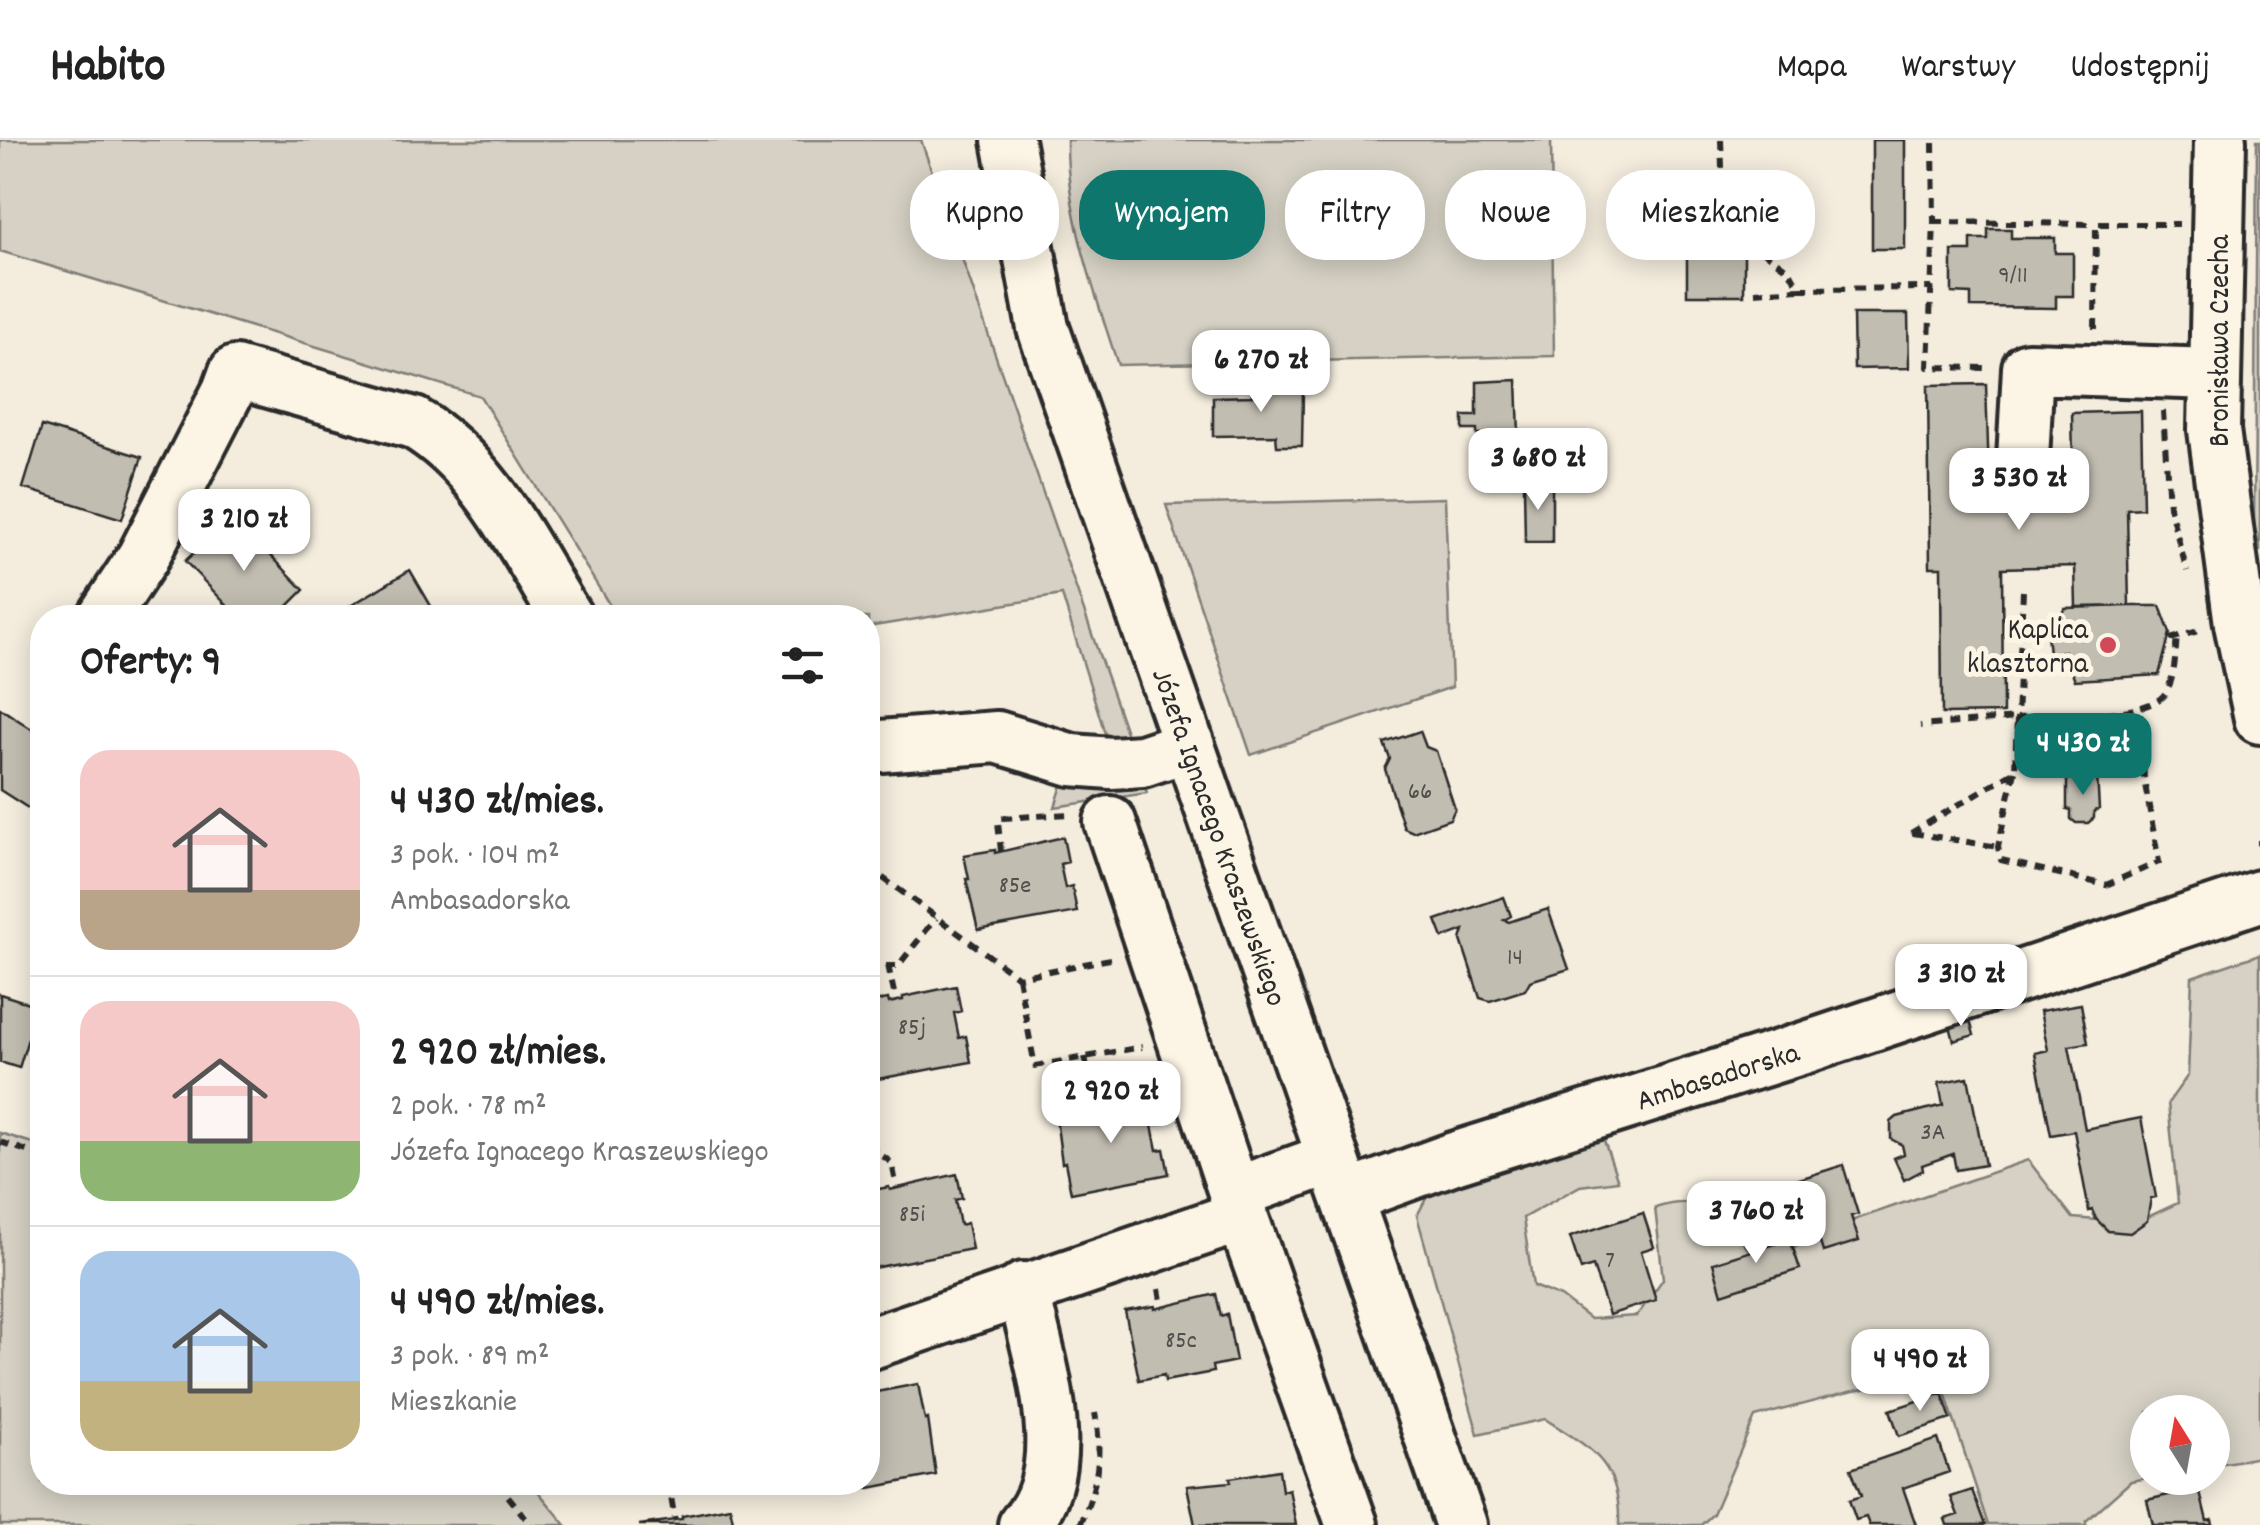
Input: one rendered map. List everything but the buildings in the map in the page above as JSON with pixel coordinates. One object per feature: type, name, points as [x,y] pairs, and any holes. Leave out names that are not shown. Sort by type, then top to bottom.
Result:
[{"type":"street","name":"Józefa Ignacego Kraszewskiego","points":[[1008,140],[1043,328],[1461,1525]]},
{"type":"street","name":"Bronisława Czecha","points":[[2220,140],[2216,450],[2240,624],[2260,718]]},
{"type":"street","points":[[2023,459],[2028,368],[2215,374]]},
{"type":"street","points":[[112,605],[143,558],[234,372],[414,422],[437,436],[476,475],[560,605]]},
{"type":"street","points":[[880,745],[997,737],[1072,760],[1111,763],[1142,761],[1186,746]]},
{"type":"street","points":[[1097,818],[1352,1525]]},
{"type":"street","name":"Ambasadorska","points":[[880,1340],[951,1317],[1239,1204],[1340,1177],[1454,1158],[1804,1048],[2260,896]]},
{"type":"street","points":[[1023,1288],[1052,1423],[1053,1456],[1044,1497],[1024,1525]]},
{"type":"path","points":[[1722,140],[1724,220],[1752,219],[1754,246],[1790,271],[1800,289]]},
{"type":"path","points":[[1933,142],[1928,367],[2028,368]]},
{"type":"path","points":[[1934,222],[2183,224]]},
{"type":"path","points":[[2094,370],[2096,224]]},
{"type":"path","points":[[1755,292],[1931,288]]},
{"type":"path","points":[[2149,372],[2163,406],[2169,506],[2188,577]]},
{"type":"path","points":[[2023,591],[2015,770],[1998,847],[2001,860],[2106,884],[2159,862],[2144,779],[2140,709]]},
{"type":"path","points":[[2198,612],[2203,630]]},
{"type":"path","points":[[1920,726],[2140,709],[2162,698],[2171,681],[2177,635]]},
{"type":"path","points":[[1998,847],[1911,833],[2015,770]]},
{"type":"path","points":[[1001,852],[998,822],[1002,818],[1097,818]]},
{"type":"path","points":[[880,876],[1018,977],[1036,1066],[1151,1046]]},
{"type":"path","points":[[880,965],[898,966],[936,918]]},
{"type":"path","points":[[1018,977],[1120,958]]},
{"type":"path","points":[[888,965],[896,1002]]},
{"type":"path","points":[[1085,1057],[1095,1114]]},
{"type":"path","points":[[0,1142],[30,1152]]},
{"type":"path","points":[[880,1154],[892,1163],[897,1188]]},
{"type":"path","points":[[507,1495],[531,1525]]},
{"type":"path","points":[[670,1495],[675,1520]]},
{"type":"shaded area","points":[[0,140],[921,140],[931,170],[910,170],[910,260],[963,260],[1131,747],[1111,753],[1062,595],[880,625],[880,605],[610,605],[480,396],[0,251]]},
{"type":"shaded area","points":[[1067,140],[1551,140],[1551,170],[1445,170],[1445,260],[1553,260],[1554,356],[1118,365],[1086,260],[1265,260],[1265,170],[1079,170],[1079,234]]},
{"type":"shaded area","points":[[2260,140],[2260,552],[2254,525]]},
{"type":"shaded area","points":[[1445,498],[1452,687],[1251,755],[1166,505]]},
{"type":"shaded area","points":[[1064,779],[1144,785],[1147,793],[1055,807]]},
{"type":"shaded area","points":[[2260,954],[2260,1457],[2230,1462],[2230,1395],[2130,1395],[2130,1482],[2086,1525],[1988,1525],[1939,1374],[1755,1417],[1713,1514],[1701,1525],[1619,1525],[1615,1486],[1609,1472],[1590,1449],[1545,1419],[1478,1434],[1417,1216],[1432,1187],[1601,1132],[1618,1181],[1580,1186],[1523,1218],[1533,1286],[1561,1297],[1590,1319],[1637,1316],[1663,1279],[1655,1208],[1675,1203],[1705,1206],[1717,1213],[1759,1264],[1851,1221],[2028,1160],[2073,1218],[2135,1223],[2178,1203],[2168,1103],[2188,1075],[2192,977]]},
{"type":"shaded area","points":[[0,1133],[30,1142],[30,1495],[541,1495],[566,1525],[0,1525]]},
{"type":"place","name":"Kaplica klasztorna","points":[[2108,645]]}]
